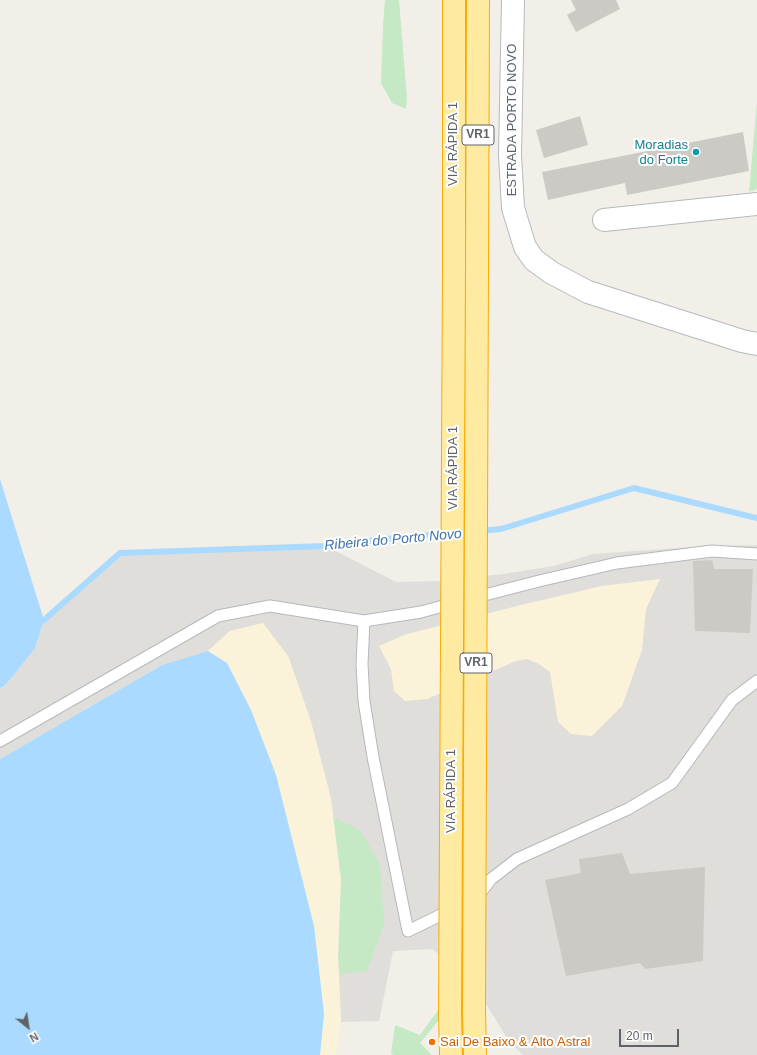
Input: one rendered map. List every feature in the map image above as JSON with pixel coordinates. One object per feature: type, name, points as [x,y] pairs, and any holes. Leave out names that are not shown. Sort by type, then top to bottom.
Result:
[{"type":"highway","name":"VIA RÁPIDA 1","points":[[451,1055],[454,0]]},
{"type":"highway","name":"VIA RÁPIDA 1","points":[[475,1055],[478,0]]},
{"type":"main road","name":"ESTRADA PORTO NOVO","points":[[513,0],[510,155],[513,208],[525,247],[534,260],[552,273],[588,292],[742,341],[757,344]]},
{"type":"main road","points":[[604,220],[757,204]]},
{"type":"lane","points":[[0,741],[218,616],[270,606],[364,621],[421,612],[539,581],[617,563],[712,550],[757,554]]},
{"type":"lane","points":[[364,621],[362,664],[364,701],[373,758],[408,931],[477,897]]},
{"type":"lane","points":[[440,985],[445,979],[453,952],[453,922],[477,897],[491,879],[517,859],[628,809],[672,783],[732,700],[757,681]]},
{"type":"shaded area","points":[[757,545],[757,1055],[523,1055],[510,1043],[469,976],[432,949],[393,951],[379,1021],[341,1022],[338,958],[341,880],[331,799],[311,722],[288,656],[230,631],[208,651],[162,665],[0,759],[0,689],[14,675],[35,648],[44,620],[120,553],[326,546],[396,582],[441,581],[503,574],[554,566],[593,554],[692,547]]},
{"type":"green space","points":[[385,0],[399,0],[407,99],[406,109],[392,103],[381,83]]},
{"type":"green space","points":[[757,102],[757,189],[749,192]]},
{"type":"green space","points":[[333,817],[360,830],[380,864],[384,924],[367,971],[339,974]]},
{"type":"green space","points":[[448,997],[452,1004],[420,1043],[432,1055],[393,1055],[391,1053],[395,1025],[420,1035]]},
{"type":"sand","points":[[660,579],[646,609],[642,650],[622,706],[592,736],[571,734],[558,722],[550,672],[539,664],[527,659],[516,661],[427,699],[405,701],[394,691],[391,669],[379,646],[407,634],[525,604],[602,586]]},
{"type":"sand","points":[[263,623],[288,656],[311,722],[331,799],[341,880],[338,958],[341,1022],[336,1055],[320,1055],[324,1014],[314,926],[276,775],[251,710],[227,663],[208,651],[230,631]]},
{"type":"water","points":[[0,479],[44,620],[35,648],[14,675],[3,687],[0,688]]},
{"type":"water","points":[[208,651],[227,663],[251,710],[276,775],[314,926],[324,1014],[320,1055],[0,1055],[0,759],[162,665]]},
{"type":"building","points":[[571,0],[616,0],[620,9],[576,32],[567,15],[576,10]]},
{"type":"building","points":[[580,116],[588,145],[544,158],[536,130]]},
{"type":"building","name":"Moradias do Forte","points":[[743,132],[749,171],[627,195],[625,183],[548,200],[542,172]]},
{"type":"building","points":[[712,560],[714,569],[753,569],[750,633],[695,631],[693,561]]},
{"type":"building","points":[[622,853],[630,874],[705,867],[703,961],[645,969],[640,963],[566,976],[545,880],[581,873],[579,859]]},
{"type":"waterway","name":"Ribeira do Porto Novo","points":[[44,620],[120,553],[326,546],[385,539],[501,529],[634,488],[757,518]]},
{"type":"place","name":"Moradias do Forte","points":[[696,152]]},
{"type":"place","name":"Sai De Baixo & Alto Astral","points":[[432,1042]]}]
